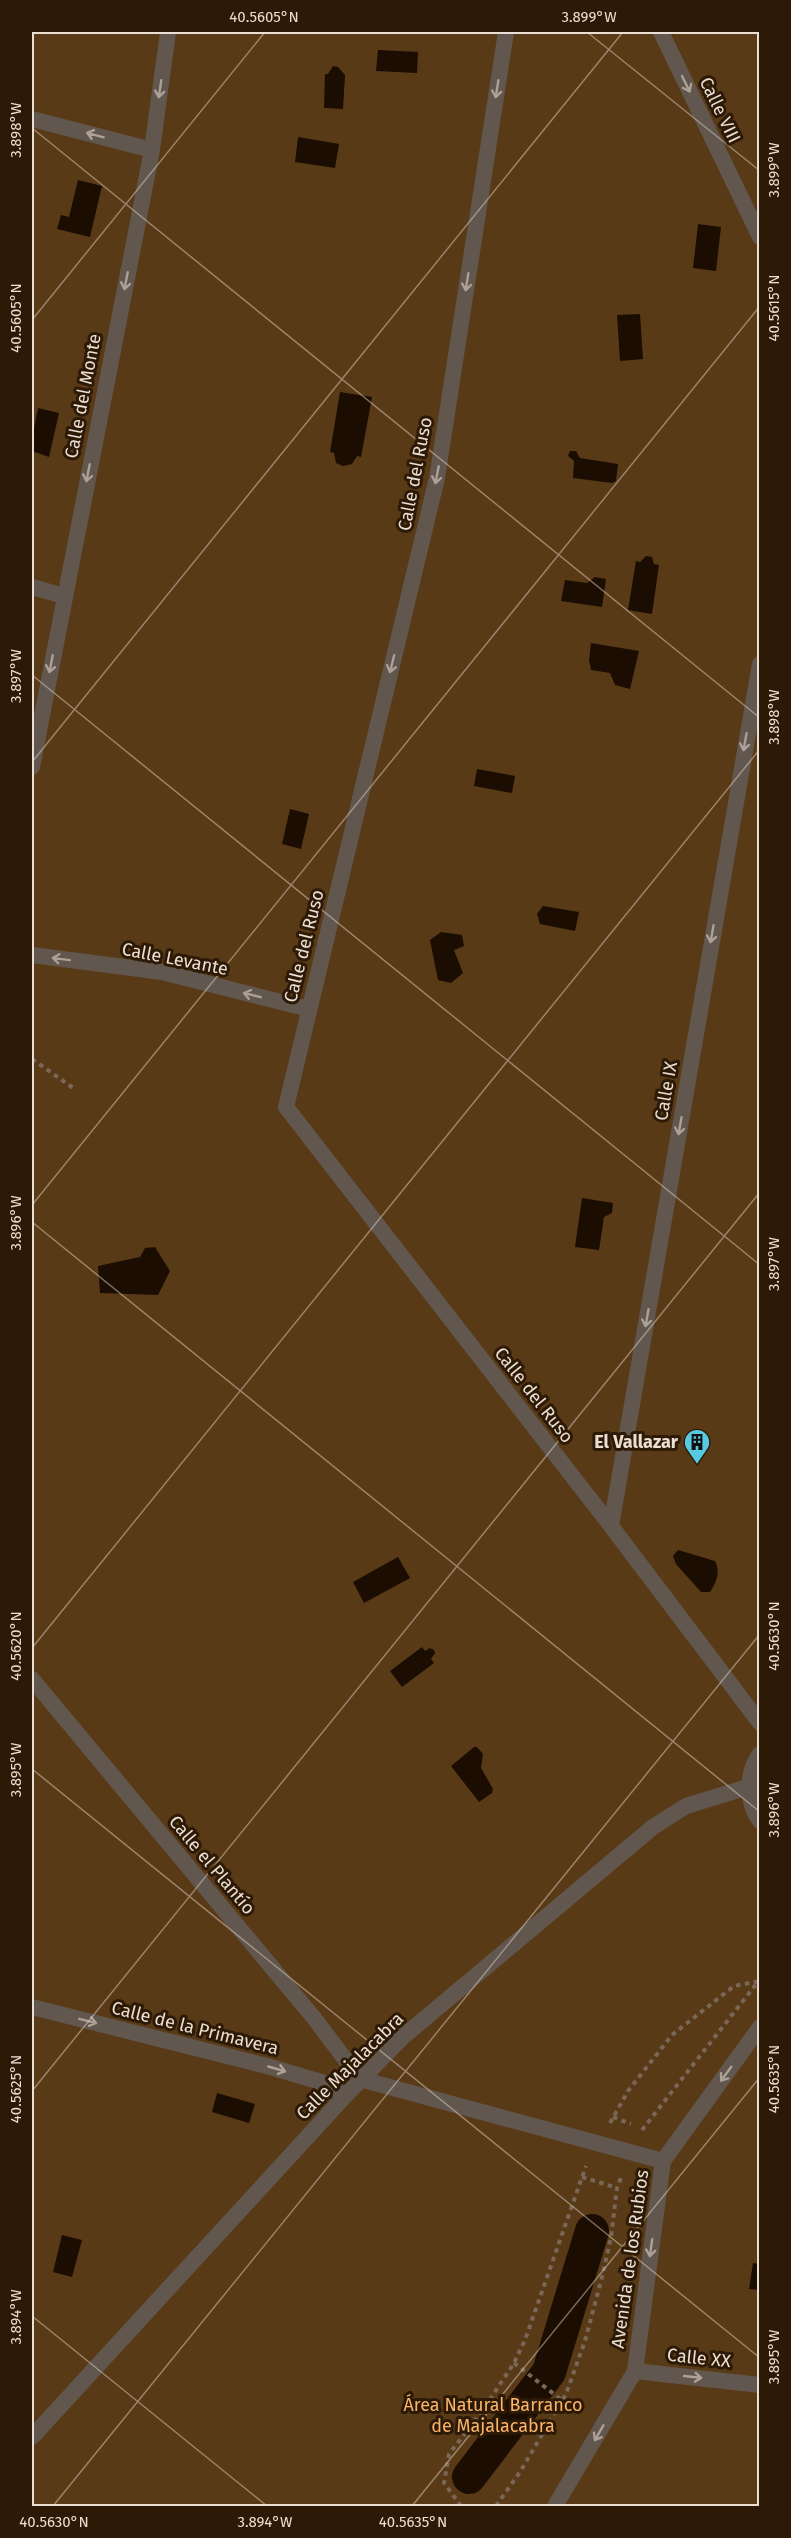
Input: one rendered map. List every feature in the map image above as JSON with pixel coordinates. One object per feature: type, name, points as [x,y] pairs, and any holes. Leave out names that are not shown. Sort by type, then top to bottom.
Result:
[{"type":"street","name":"Calle del Monte","points":[[32,767],[152,150],[168,32]]},
{"type":"street","name":"Calle del Ruso","points":[[506,32],[437,478],[286,1107],[611,1526],[759,1723]]},
{"type":"street","name":"Calle VIII","points":[[661,32],[759,237]]},
{"type":"street","points":[[32,118],[152,150]]},
{"type":"street","points":[[32,587],[64,596]]},
{"type":"street","name":"Calle IX","points":[[611,1526],[759,664]]},
{"type":"street","name":"Calle Levante","points":[[32,955],[162,972],[309,1009]]},
{"type":"street","name":"Calle el Plantío","points":[[32,1679],[314,2018],[360,2079]]},
{"type":"street","points":[[759,1754],[754,1760],[748,1787],[754,1814],[759,1821]]},
{"type":"street","name":"Calle Majalacabra","points":[[32,2437],[360,2079],[404,2036],[653,1827],[686,1806],[748,1787]]},
{"type":"street","name":"Calle de la Primavera","points":[[32,2007],[267,2066],[331,2085],[345,2096]]},
{"type":"street","name":"Avenida de los Rubios","points":[[555,2506],[635,2371],[663,2161],[759,2027]]},
{"type":"street","points":[[360,2079],[663,2161]]},
{"type":"street","name":"Calle XX","points":[[635,2371],[759,2385]]},
{"type":"path","points":[[32,1059],[76,1090]]},
{"type":"path","points":[[461,2506],[444,2483],[449,2454],[483,2410],[514,2363],[525,2340],[553,2264],[582,2177],[628,2091],[672,2035],[734,1986],[759,1981]]},
{"type":"path","points":[[496,2506],[520,2472],[563,2401],[585,2341],[602,2277],[611,2237],[617,2188],[643,2128],[759,1981]]},
{"type":"path","points":[[582,2177],[617,2188]]},
{"type":"path","points":[[514,2363],[563,2401]]},
{"type":"green space","name":"Área Natural Barranco de Majalacabra","points":[[32,32],[759,32],[759,2506],[32,2506]]},
{"type":"shaded area","points":[[378,50],[418,52],[417,73],[376,71]]},
{"type":"shaded area","points":[[333,66],[338,67],[345,75],[343,109],[324,108],[325,74],[328,74]]},
{"type":"shaded area","points":[[298,137],[339,144],[335,168],[295,162]]},
{"type":"shaded area","points":[[78,180],[102,186],[90,237],[57,229],[61,215],[69,217]]},
{"type":"shaded area","points":[[698,224],[721,227],[716,271],[693,268]]},
{"type":"shaded area","points":[[640,314],[643,359],[620,361],[617,315]]},
{"type":"shaded area","points":[[340,392],[372,397],[361,457],[357,456],[352,464],[343,466],[336,463],[334,453],[330,452]]},
{"type":"shaded area","points":[[38,408],[59,413],[49,457],[32,451]]},
{"type":"shaded area","points":[[570,451],[576,451],[580,458],[618,464],[616,481],[612,483],[573,478],[574,461],[568,456]]},
{"type":"shaded area","points":[[646,556],[652,557],[654,564],[659,565],[652,614],[628,610],[636,561],[640,562]]},
{"type":"shaded area","points":[[595,577],[606,579],[602,607],[561,601],[565,580],[587,583]]},
{"type":"shaded area","points":[[591,643],[639,651],[630,689],[615,685],[610,673],[591,670],[589,660]]},
{"type":"shaded area","points":[[477,769],[515,776],[512,793],[474,786]]},
{"type":"shaded area","points":[[290,809],[309,814],[301,849],[282,844]]},
{"type":"shaded area","points":[[543,906],[579,912],[575,931],[540,924],[537,914]]},
{"type":"shaded area","points":[[441,932],[462,935],[464,946],[454,950],[463,973],[451,983],[438,980],[430,940]]},
{"type":"shaded area","points":[[582,1198],[613,1203],[612,1213],[604,1217],[599,1250],[575,1247]]},
{"type":"shaded area","points":[[155,1247],[170,1271],[158,1295],[100,1293],[98,1266],[140,1257],[145,1248]]},
{"type":"shaded area","points":[[678,1550],[715,1561],[718,1569],[717,1577],[710,1592],[701,1592],[676,1564],[673,1556]]},
{"type":"shaded area","points":[[398,1557],[410,1578],[364,1603],[353,1582]]},
{"type":"shaded area","points":[[422,1647],[425,1651],[430,1648],[434,1650],[435,1653],[431,1659],[434,1663],[402,1687],[390,1671]]},
{"type":"shaded area","points":[[477,1747],[483,1754],[481,1768],[493,1789],[492,1793],[479,1802],[451,1766]]},
{"type":"shaded area","points":[[217,2093],[255,2104],[249,2123],[212,2112]]},
{"type":"shaded area","points":[[62,2235],[82,2240],[72,2277],[53,2272]]},
{"type":"shaded area","points":[[753,2263],[759,2264],[759,2290],[749,2289]]},
{"type":"waterway","points":[[469,2477],[549,2372],[592,2231]]},
{"type":"place","name":"El Vallazar","points":[[697,1465]]}]
